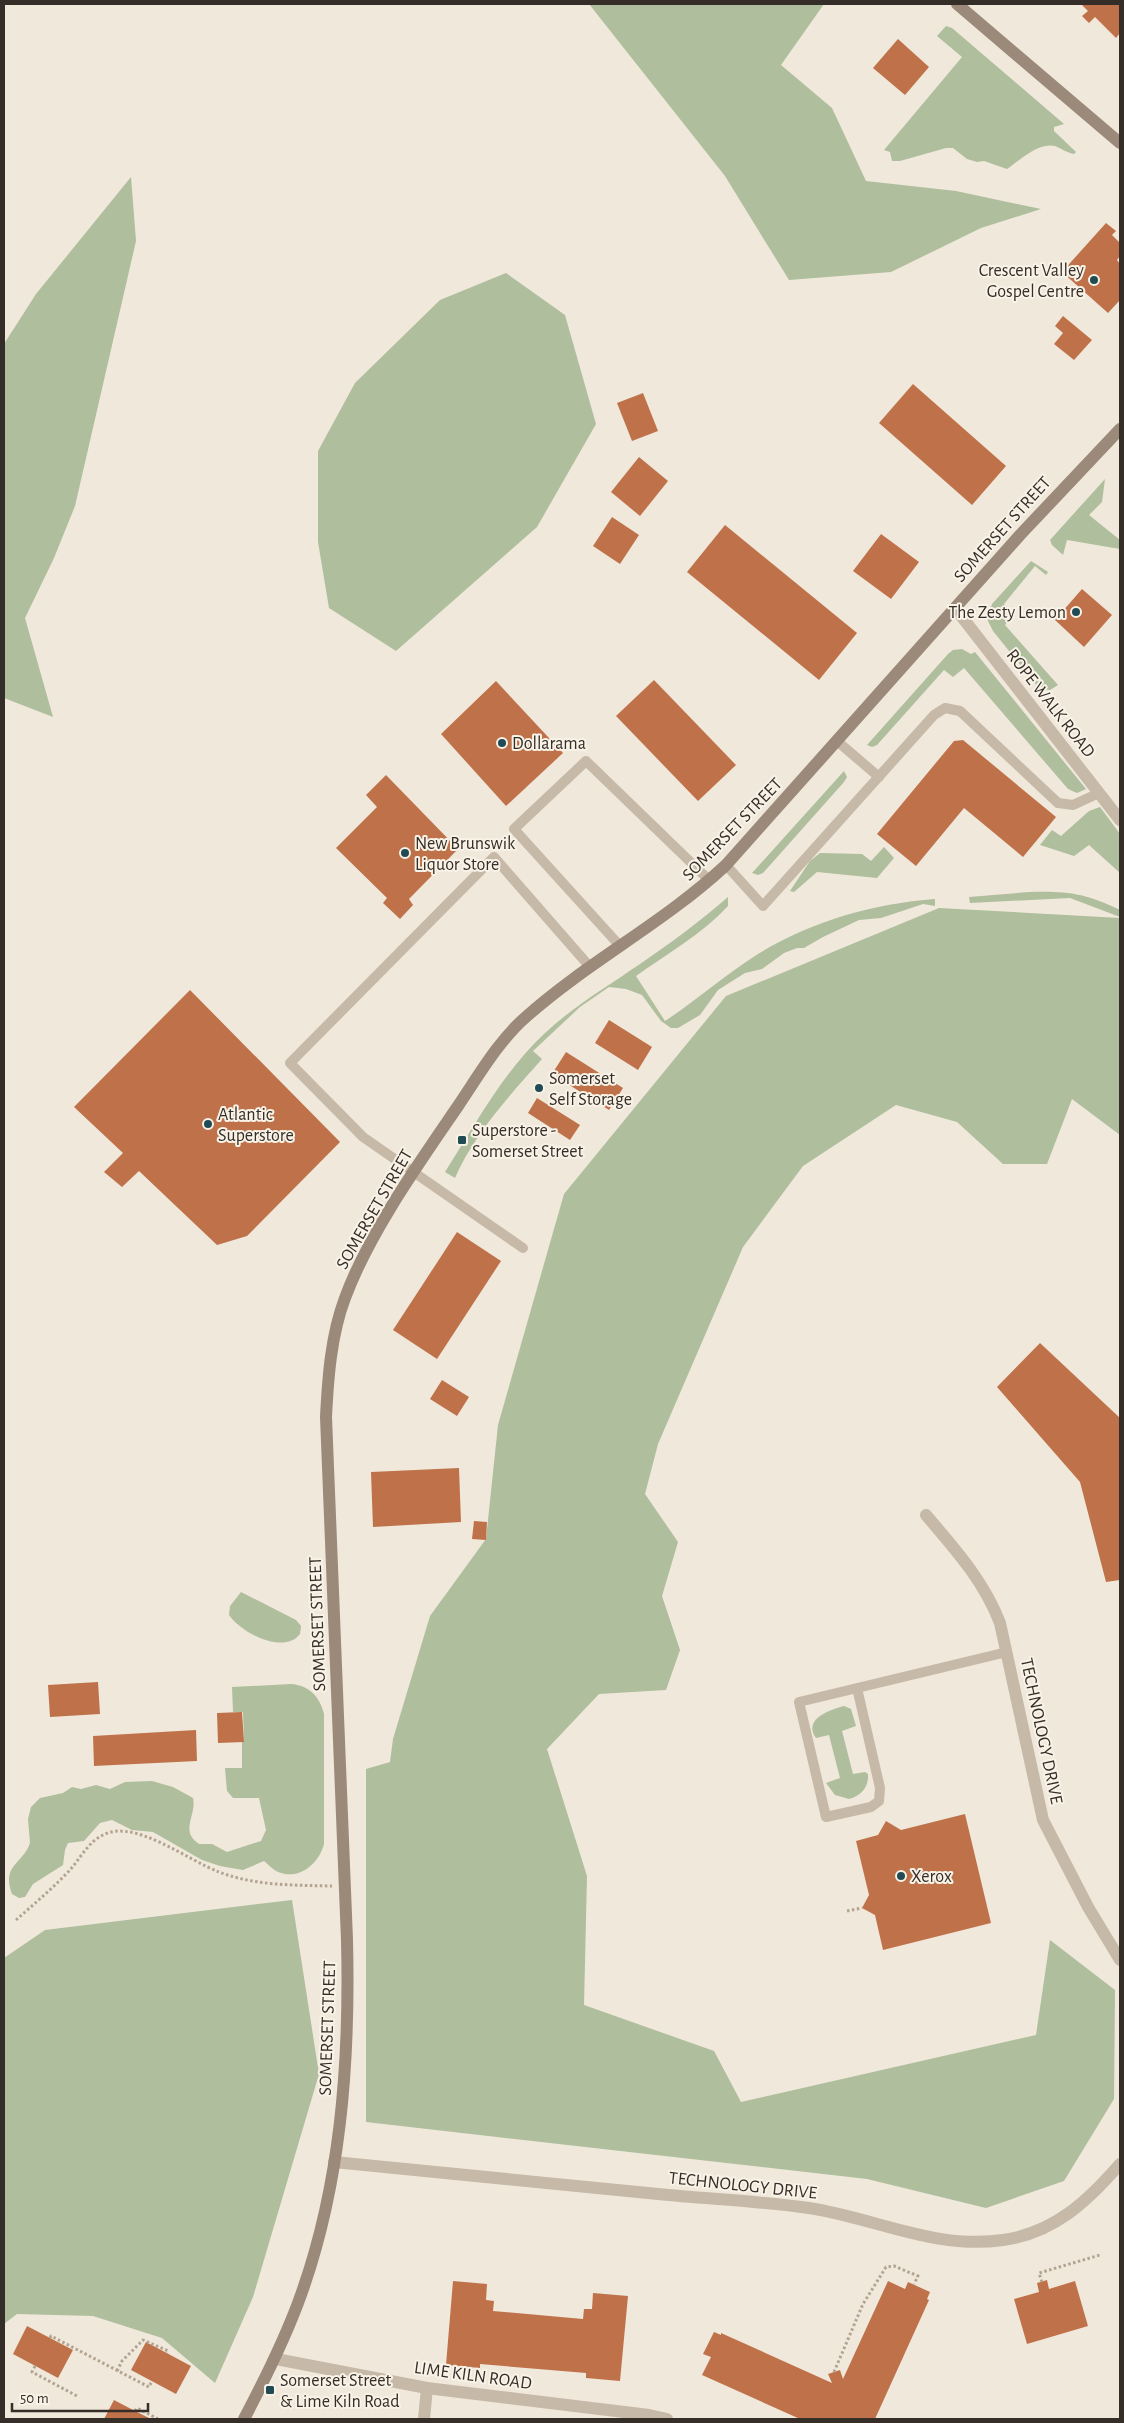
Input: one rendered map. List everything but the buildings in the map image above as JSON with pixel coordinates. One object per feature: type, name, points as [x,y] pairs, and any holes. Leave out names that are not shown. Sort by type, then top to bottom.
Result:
[{"type":"main road","points":[[957,4],[1120,143]]},
{"type":"main road","name":"SOMERSET STREET","points":[[244,2419],[276,2359],[299,2302],[316,2245],[334,2162],[346,2059],[348,1999],[345,1886],[326,1417],[333,1344],[345,1297],[373,1239],[414,1173],[500,1044],[524,1018],[548,997],[673,910],[726,865],[1043,509],[1120,429]]},
{"type":"street","name":"ROPE WALK ROAD","points":[[955,608],[1120,820]]},
{"type":"street","name":"TECHNOLOGY DRIVE","points":[[926,1515],[985,1588],[1000,1622],[1043,1820],[1088,1907],[1120,1960]]},
{"type":"street","name":"TECHNOLOGY DRIVE","points":[[334,2162],[810,2209],[912,2234],[942,2240],[971,2242],[1003,2240],[1031,2234],[1056,2223],[1081,2205],[1120,2164]]},
{"type":"street","name":"LIME KILN ROAD","points":[[276,2359],[427,2388],[649,2415],[667,2419]]},
{"type":"street","points":[[424,2419],[427,2388]]},
{"type":"lane","points":[[726,865],[763,906],[934,715],[945,708],[960,711],[1058,803],[1073,805],[1099,793]]},
{"type":"lane","points":[[837,741],[879,777]]},
{"type":"lane","points":[[620,946],[514,830],[586,761],[710,880]]},
{"type":"lane","points":[[523,1248],[363,1137],[290,1063],[494,857],[590,967]]},
{"type":"lane","points":[[857,1688],[880,1788],[879,1801],[871,1807],[826,1818],[799,1702],[857,1688],[1007,1652]]},
{"type":"path","points":[[16,1920],[64,1876],[95,1839],[110,1832],[128,1832],[151,1839],[200,1864],[244,1880],[285,1885],[345,1886]]},
{"type":"path","points":[[847,1911],[862,1908]]},
{"type":"path","points":[[1042,2282],[1039,2273],[1100,2256]]},
{"type":"path","points":[[834,2372],[863,2304],[886,2267],[894,2266],[918,2276],[914,2284]]},
{"type":"path","points":[[50,2338],[51,2336],[149,2388],[152,2381]]},
{"type":"path","points":[[117,2371],[122,2361],[144,2340],[168,2351],[167,2354]]},
{"type":"path","points":[[36,2366],[32,2372],[77,2396]]},
{"type":"path","points":[[135,2411],[136,2408],[158,2419]]},
{"type":"green space","points":[[589,4],[824,4],[781,65],[832,108],[866,181],[956,191],[1041,209],[981,228],[891,272],[789,280],[725,176]]},
{"type":"green space","points":[[946,26],[952,28],[1064,124],[1054,127],[1054,131],[1076,152],[1074,154],[1055,146],[1042,147],[1029,153],[1007,169],[984,161],[977,162],[967,159],[953,148],[946,148],[900,161],[892,161],[890,152],[884,150],[962,57],[937,36]]},
{"type":"green space","points":[[131,177],[136,241],[75,506],[54,558],[25,618],[53,717],[4,698],[4,344],[36,294]]},
{"type":"green space","points":[[506,273],[565,315],[596,424],[537,527],[396,651],[329,608],[318,542],[318,451],[355,383],[440,300]]},
{"type":"green space","points":[[1105,479],[1102,502],[1089,515],[1120,540],[1120,549],[1067,540],[1063,555],[1052,545],[1050,540]]},
{"type":"green space","points":[[1031,561],[1048,572],[1046,575],[1035,566],[1004,604],[1015,614],[1005,625],[1058,685],[1050,690],[1039,688],[993,631],[987,619],[992,604]]},
{"type":"green space","points":[[962,649],[971,654],[975,652],[1086,789],[1077,793],[1068,789],[964,668],[953,677],[944,670],[877,745],[872,747],[867,745],[948,654],[953,650]]},
{"type":"green space","points":[[844,771],[847,777],[844,782],[763,873],[758,875],[752,873]]},
{"type":"green space","points":[[1100,807],[1120,834],[1120,873],[1089,845],[1074,856],[1040,845],[1052,830],[1061,836],[1089,811]]},
{"type":"green space","points":[[884,847],[894,858],[877,878],[817,872],[794,892],[790,891],[810,861],[820,853],[862,854],[871,861]]},
{"type":"green space","points":[[1029,892],[1076,894],[1120,910],[1120,917],[1070,898],[970,903],[969,897]]},
{"type":"green space","points":[[728,897],[728,906],[707,926],[636,976],[665,1021],[758,954],[821,923],[866,910],[912,901],[935,899],[935,906],[923,904],[881,918],[859,920],[804,948],[797,948],[784,953],[762,969],[745,973],[718,990],[700,1015],[678,1028],[671,1028],[661,1021],[642,995],[626,989],[609,987],[580,1007],[533,1051],[542,1059],[505,1101],[482,1131],[455,1178],[445,1172],[503,1082],[530,1048],[545,1033],[579,1005],[674,940]]},
{"type":"green space","points":[[939,908],[1120,918],[1120,1135],[1072,1099],[1047,1164],[1003,1164],[957,1122],[896,1105],[803,1166],[743,1247],[658,1444],[645,1494],[678,1542],[662,1596],[680,1650],[666,1690],[599,1694],[547,1749],[587,1876],[584,2005],[714,2051],[741,2102],[1036,2035],[1050,1940],[1115,1990],[1114,2099],[1064,2181],[986,2208],[867,2179],[366,2122],[366,1769],[390,1762],[393,1739],[430,1616],[486,1539],[498,1425],[564,1194],[726,996]]},
{"type":"green space","points":[[241,1592],[296,1620],[301,1626],[300,1634],[293,1640],[274,1642],[243,1629],[229,1615],[230,1606]]},
{"type":"green space","points":[[291,1684],[308,1689],[313,1693],[320,1702],[324,1714],[324,1844],[317,1858],[306,1869],[300,1873],[284,1874],[276,1871],[264,1861],[243,1870],[220,1866],[202,1860],[153,1832],[132,1830],[112,1820],[100,1823],[84,1841],[68,1843],[63,1865],[33,1884],[25,1897],[19,1898],[12,1894],[9,1884],[11,1871],[23,1856],[30,1843],[28,1819],[31,1807],[40,1798],[63,1793],[72,1787],[81,1789],[96,1785],[110,1789],[125,1782],[152,1781],[173,1787],[193,1798],[194,1804],[189,1828],[193,1839],[199,1844],[212,1844],[227,1852],[261,1841],[266,1830],[259,1798],[233,1798],[227,1791],[225,1768],[242,1768],[242,1741],[244,1741],[243,1712],[233,1712],[232,1687]]},
{"type":"green space","points":[[844,1706],[851,1709],[856,1726],[842,1731],[853,1774],[865,1772],[868,1774],[866,1787],[857,1796],[849,1799],[835,1795],[826,1783],[840,1778],[829,1735],[816,1738],[813,1731],[813,1725],[820,1716]]},
{"type":"green space","points":[[292,1900],[319,2074],[253,2297],[215,2383],[162,2338],[93,2316],[17,2314],[4,2324],[4,1958],[45,1930]]},
{"type":"place","name":"Crescent Valley Gospel Centre","points":[[1094,280]]},
{"type":"place","name":"The Zesty Lemon","points":[[1076,612]]},
{"type":"place","name":"Dollarama","points":[[502,743]]},
{"type":"place","name":"New Brunswik Liquor Store","points":[[405,853]]},
{"type":"place","name":"Somerset Self Storage","points":[[539,1088]]},
{"type":"place","name":"Atlantic Superstore","points":[[208,1124]]},
{"type":"place","name":"Superstore - Somerset Street","points":[[462,1140]]},
{"type":"place","name":"Xerox","points":[[901,1876]]},
{"type":"place","name":"Somerset Street & Lime Kiln Road","points":[[270,2390]]}]
